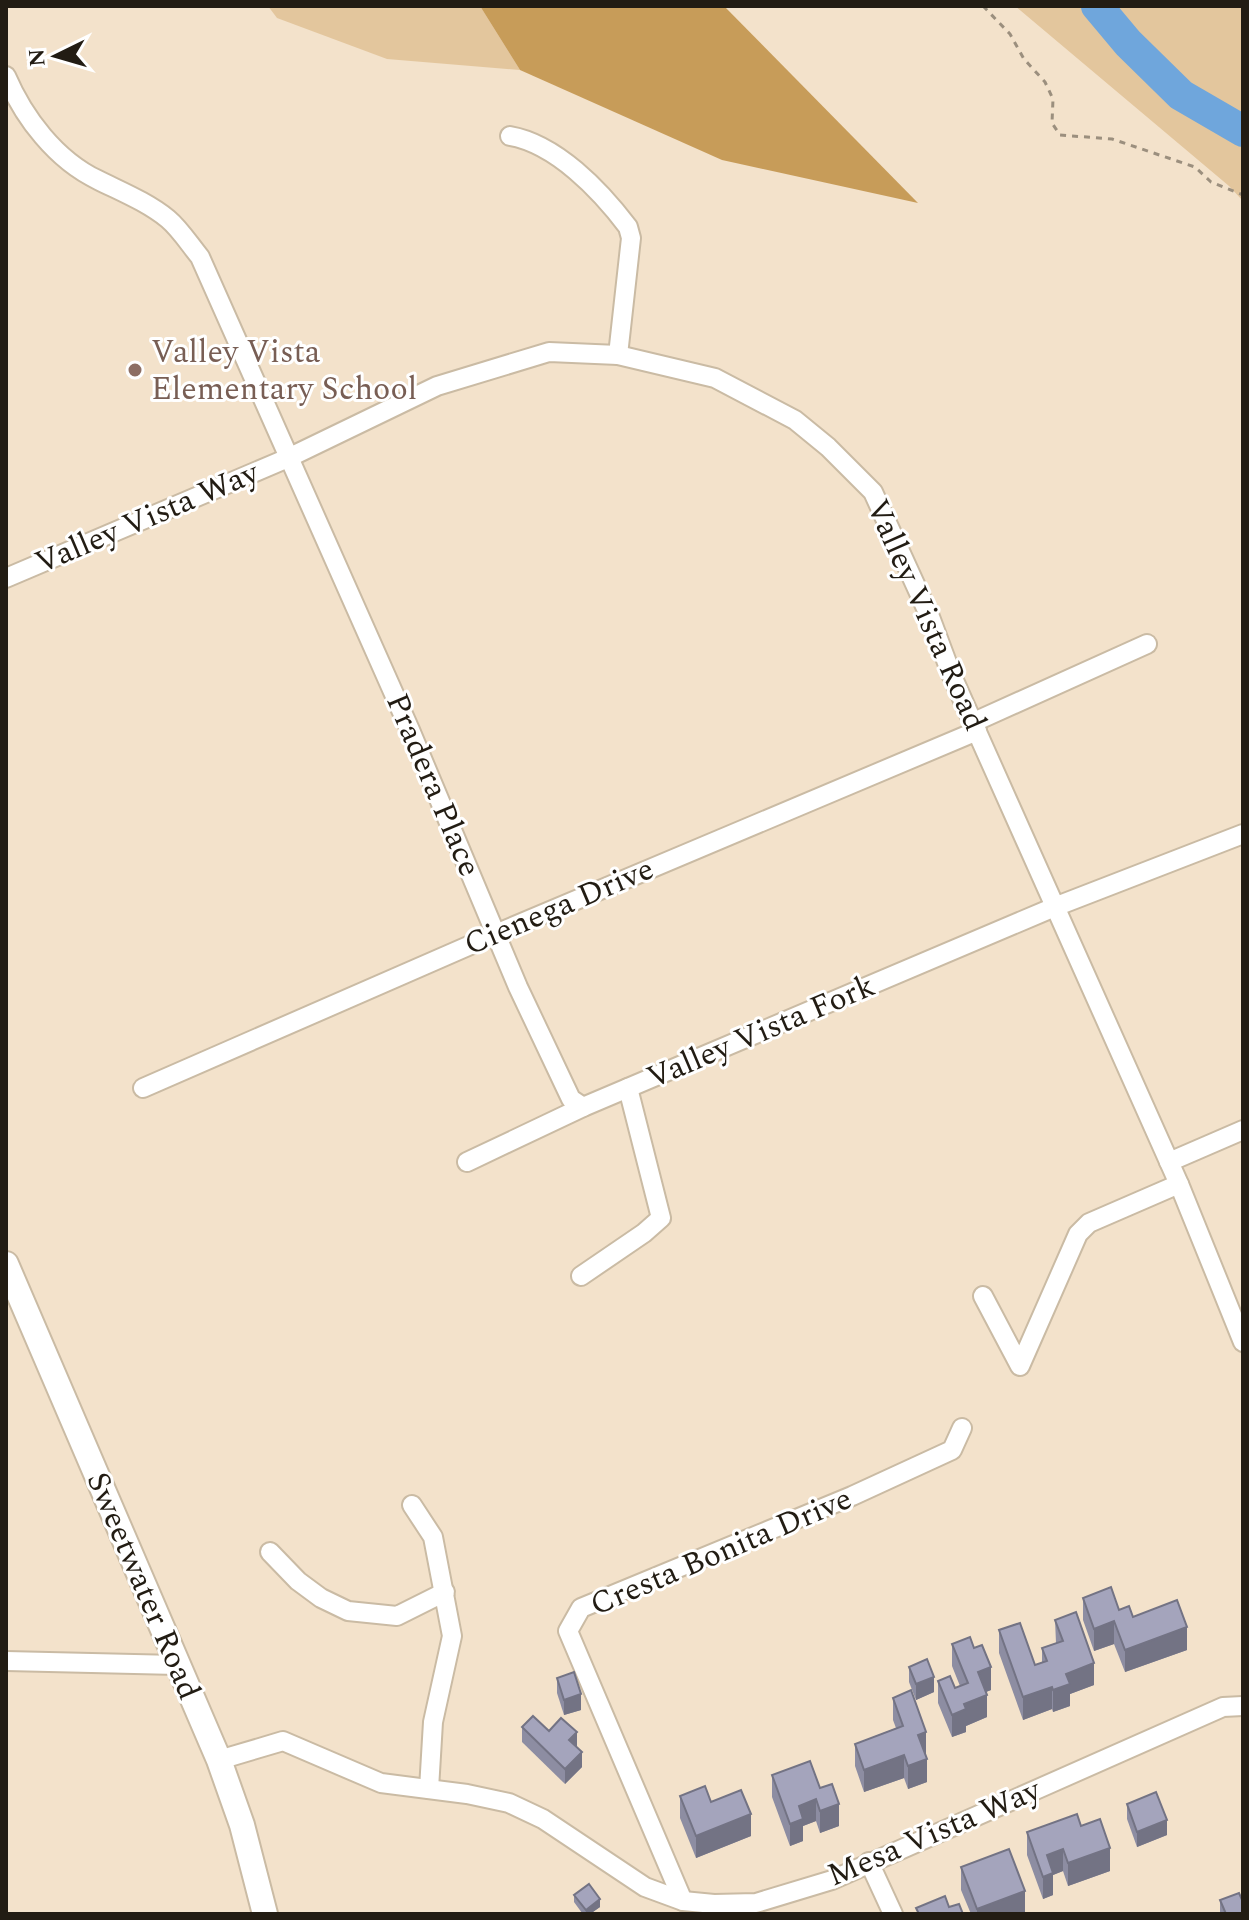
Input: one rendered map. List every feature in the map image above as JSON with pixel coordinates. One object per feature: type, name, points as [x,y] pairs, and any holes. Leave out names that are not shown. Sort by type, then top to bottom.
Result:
[{"type":"main road","name":"Sweetwater Road","points":[[6,1264],[219,1760],[242,1825],[265,1914]]},
{"type":"street","points":[[6,76],[16,100],[52,148],[95,179],[124,191],[170,220],[200,257],[288,458]]},
{"type":"street","points":[[510,136],[523,138],[558,155],[628,227],[631,238],[618,355]]},
{"type":"street","name":"Valley Vista Road","points":[[288,458],[437,386],[549,352],[618,355],[715,378],[795,420],[828,447],[873,492],[1179,1184],[1243,1342]]},
{"type":"street","name":"Valley Vista Way","points":[[6,578],[288,458]]},
{"type":"street","name":"Pradera Place","points":[[288,458],[498,933],[518,987],[571,1099],[583,1107]]},
{"type":"street","name":"Cienega Drive","points":[[143,1088],[976,726],[1147,644]]},
{"type":"street","name":"Valley Vista Fork","points":[[467,1162],[583,1107],[1057,906],[1243,834]]},
{"type":"street","points":[[581,1276],[661,1218],[628,1088]]},
{"type":"street","points":[[1169,1162],[1243,1130]]},
{"type":"street","points":[[983,1296],[1020,1366],[1078,1234],[1089,1223],[1179,1184]]},
{"type":"street","name":"Cresta Bonita Drive","points":[[691,1906],[568,1631],[581,1608],[852,1496],[952,1450],[962,1428]]},
{"type":"street","points":[[412,1505],[433,1537],[452,1636],[433,1722],[429,1789]]},
{"type":"street","points":[[270,1552],[298,1581],[321,1598],[348,1611],[397,1616],[445,1592]]},
{"type":"street","points":[[6,1661],[177,1665]]},
{"type":"street","name":"Mesa Vista Way","points":[[219,1760],[283,1741],[381,1783],[509,1803],[543,1819],[645,1887],[691,1906],[756,1903],[832,1880],[1210,1712],[1223,1707],[1243,1706]]},
{"type":"street","points":[[869,1862],[893,1914]]},
{"type":"path","points":[[983,6],[1010,34],[1024,59],[1045,82],[1053,99],[1052,123],[1060,135],[1112,139],[1195,167],[1211,182],[1243,195]]},
{"type":"shaded area","points":[[268,6],[480,6],[520,70],[387,59],[277,18]]},
{"type":"shaded area","points":[[480,6],[724,6],[918,203],[722,160],[520,70]]},
{"type":"shaded area","points":[[1015,6],[1243,6],[1243,201],[1229,186]]},
{"type":"building","points":[[1111,1587],[1119,1610],[1129,1606],[1133,1617],[1177,1600],[1187,1627],[1125,1650],[1114,1621],[1094,1629],[1083,1598]]},
{"type":"building","points":[[1076,1612],[1094,1663],[1066,1674],[1070,1684],[1023,1697],[999,1630],[1020,1623],[1035,1665],[1047,1661],[1042,1648],[1063,1641],[1055,1620]]},
{"type":"building","points":[[970,1637],[974,1648],[982,1645],[991,1667],[978,1672],[987,1695],[964,1704],[966,1709],[952,1715],[938,1681],[950,1676],[955,1688],[968,1683],[952,1644]]},
{"type":"building","points":[[927,1659],[934,1677],[916,1684],[909,1667]]},
{"type":"building","points":[[574,1672],[581,1694],[564,1700],[557,1678]]},
{"type":"building","points":[[911,1690],[926,1732],[918,1735],[927,1759],[908,1766],[904,1755],[864,1770],[855,1744],[903,1726],[893,1698]]},
{"type":"building","points":[[533,1716],[549,1731],[561,1718],[577,1732],[569,1740],[582,1752],[565,1769],[522,1727]]},
{"type":"building","points":[[810,1761],[820,1788],[832,1784],[839,1804],[820,1811],[816,1799],[799,1806],[803,1819],[790,1824],[772,1775]]},
{"type":"building","points":[[705,1786],[711,1802],[741,1790],[751,1814],[696,1836],[680,1796]]},
{"type":"building","points":[[1156,1792],[1167,1820],[1137,1832],[1127,1804]]},
{"type":"building","points":[[1077,1814],[1081,1826],[1100,1819],[1110,1848],[1068,1863],[1063,1849],[1047,1855],[1053,1873],[1043,1877],[1027,1832]]},
{"type":"building","points":[[1009,1849],[1025,1891],[977,1909],[961,1867]]},
{"type":"building","points":[[589,1884],[600,1899],[586,1910],[574,1895]]},
{"type":"building","points":[[1239,1893],[1243,1914],[1226,1914],[1220,1900]]},
{"type":"building","points":[[945,1896],[949,1907],[959,1904],[963,1914],[919,1914],[916,1908]]},
{"type":"waterway","points":[[1097,6],[1128,43],[1181,95],[1243,131]]},
{"type":"place","name":"Valley Vista Elementary School","points":[[135,370]]}]
